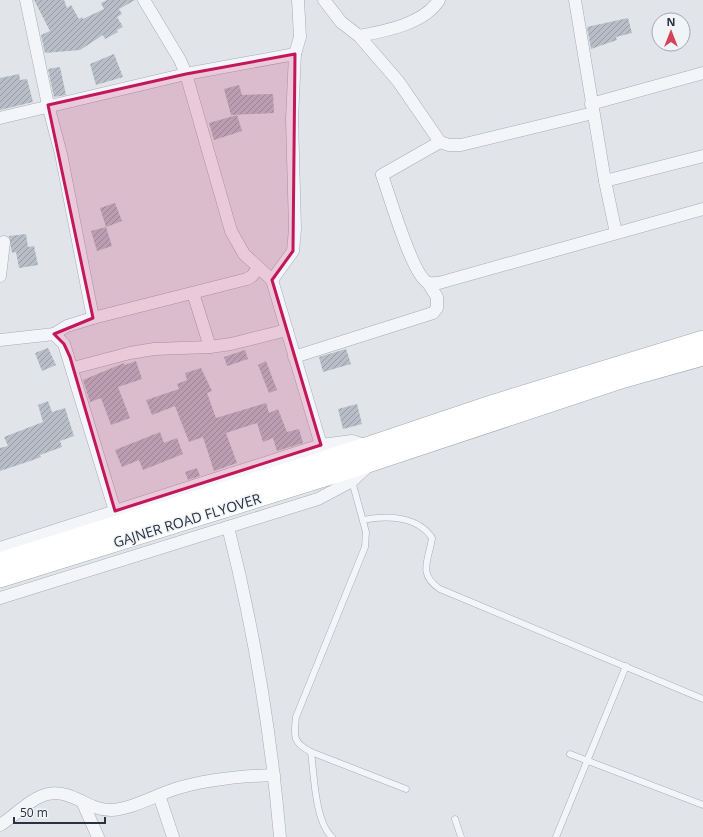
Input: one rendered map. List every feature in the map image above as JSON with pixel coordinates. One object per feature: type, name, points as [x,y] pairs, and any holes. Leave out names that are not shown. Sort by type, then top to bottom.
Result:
[{"type":"main road","points":[[371,454],[494,404],[703,340]]},
{"type":"main road","points":[[371,454],[624,378],[703,356]]},
{"type":"main road","name":"GAJNER ROAD FLYOVER","points":[[0,578],[347,468],[371,454]]},
{"type":"main road","name":"GAJNER ROAD FLYOVER","points":[[0,562],[347,468]]},
{"type":"street","points":[[26,0],[48,105],[61,154],[93,318]]},
{"type":"street","points":[[144,0],[180,60],[186,74],[231,231],[244,254],[272,280],[321,445]]},
{"type":"street","points":[[272,280],[293,251],[295,229],[292,119],[295,54],[300,37],[298,0]]},
{"type":"street","points":[[324,0],[340,22],[359,36],[398,81],[440,142],[449,145],[461,145],[592,108],[703,72]]},
{"type":"street","points":[[359,36],[405,24],[434,7],[439,0]]},
{"type":"street","points":[[575,0],[592,108],[616,233]]},
{"type":"street","points":[[0,118],[48,105],[186,74],[295,54]]},
{"type":"street","points":[[294,357],[433,313],[437,308],[437,297],[428,282],[420,276],[412,262],[382,175],[440,142]]},
{"type":"street","points":[[605,181],[703,156]]},
{"type":"street","points":[[428,282],[439,283],[703,209]]},
{"type":"street","points":[[0,276],[4,242]]},
{"type":"street","points":[[0,340],[54,334],[67,326],[93,318],[247,279],[252,276],[258,268]]},
{"type":"street","points":[[193,293],[210,347]]},
{"type":"street","points":[[73,368],[130,353],[154,349],[210,347],[251,340],[287,330]]},
{"type":"street","points":[[54,334],[64,344],[73,368],[115,511]]},
{"type":"street","points":[[0,548],[321,445],[352,441],[371,454]]},
{"type":"street","points":[[0,598],[318,499],[347,468]]},
{"type":"street","points":[[228,528],[251,627],[274,776],[280,837]]},
{"type":"street","points":[[0,825],[32,801],[47,794],[60,793],[73,796],[99,809],[110,810],[123,808],[204,781],[228,777],[274,776]]},
{"type":"street","points":[[159,795],[174,837]]},
{"type":"street","points":[[82,801],[98,837]]},
{"type":"lane","points":[[347,468],[366,532],[365,547],[296,716],[296,740],[300,746],[310,752],[406,789]]},
{"type":"lane","points":[[363,520],[380,516],[396,518],[421,526],[428,531],[432,538],[426,564],[426,574],[431,583],[448,592],[703,699]]},
{"type":"lane","points":[[556,837],[626,666]]},
{"type":"lane","points":[[310,752],[323,823],[332,837]]},
{"type":"lane","points":[[570,754],[703,805]]},
{"type":"lane","points":[[454,819],[461,837]]},
{"type":"highlighted area","points":[[295,54],[293,251],[272,280],[321,445],[115,511],[70,357],[64,344],[54,334],[93,318],[48,105],[186,74]]},
{"type":"building","points":[[34,0],[64,0],[67,8],[71,5],[79,19],[82,17],[83,19],[104,9],[101,3],[107,0],[135,0],[119,9],[122,14],[117,17],[123,27],[117,30],[118,32],[105,39],[103,35],[80,50],[45,53],[41,35],[50,31]]},
{"type":"building","points":[[628,18],[632,33],[616,37],[617,40],[591,49],[587,27]]},
{"type":"building","points":[[114,54],[123,77],[96,85],[90,64]]},
{"type":"building","points":[[60,67],[66,95],[54,97],[48,69]]},
{"type":"building","points":[[19,74],[20,80],[27,79],[33,102],[0,110],[0,78]]},
{"type":"building","points":[[239,85],[242,95],[273,94],[274,113],[231,115],[224,89]]},
{"type":"building","points":[[237,115],[242,131],[214,140],[209,123]]},
{"type":"building","points":[[115,203],[122,221],[106,227],[100,208]]},
{"type":"building","points":[[106,227],[112,246],[97,251],[91,231]]},
{"type":"building","points":[[26,234],[28,247],[34,246],[38,265],[19,268],[16,252],[12,253],[9,236]]},
{"type":"building","points":[[48,348],[56,365],[42,371],[35,353]]},
{"type":"building","points":[[346,349],[351,364],[323,372],[319,357]]},
{"type":"building","points":[[245,350],[248,359],[227,366],[224,357]]},
{"type":"building","points":[[136,361],[142,379],[118,387],[130,418],[111,425],[101,398],[90,402],[83,380],[124,363],[125,365]]},
{"type":"building","points":[[266,361],[277,390],[269,393],[258,365]]},
{"type":"building","points":[[201,368],[212,391],[207,393],[216,418],[266,403],[269,413],[278,409],[287,432],[299,429],[303,443],[277,451],[273,438],[263,442],[257,423],[226,433],[237,463],[214,471],[203,437],[189,442],[175,406],[152,415],[146,400],[179,389],[177,384],[187,380],[185,373]]},
{"type":"building","points":[[48,401],[52,412],[65,408],[74,436],[60,441],[62,447],[40,455],[41,457],[0,471],[0,448],[8,446],[4,437],[43,422],[38,405]]},
{"type":"building","points":[[357,404],[362,424],[343,429],[338,409]]},
{"type":"building","points":[[160,432],[164,443],[177,438],[183,454],[143,470],[139,460],[122,467],[115,450]]},
{"type":"building","points":[[197,468],[200,476],[188,480],[185,472]]}]
